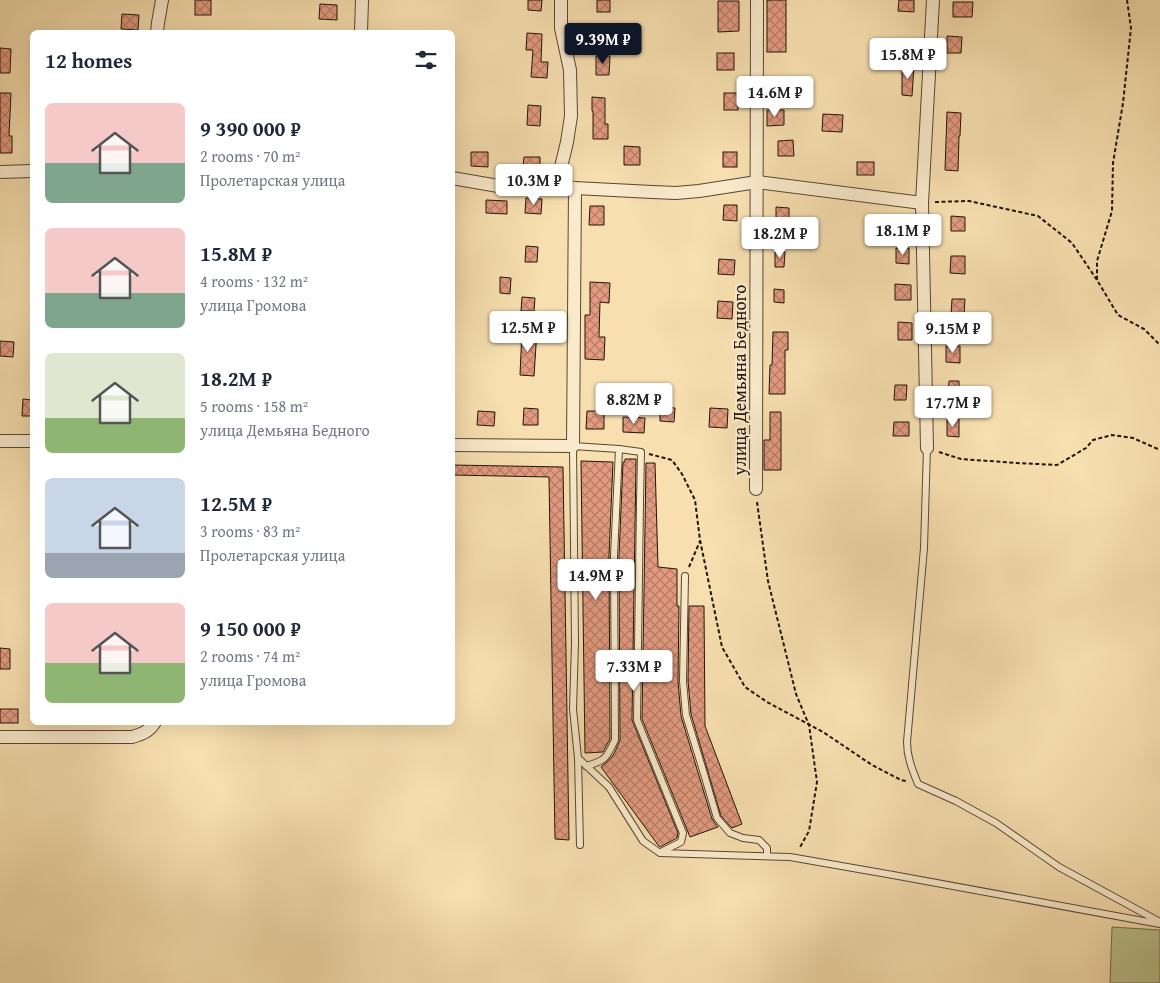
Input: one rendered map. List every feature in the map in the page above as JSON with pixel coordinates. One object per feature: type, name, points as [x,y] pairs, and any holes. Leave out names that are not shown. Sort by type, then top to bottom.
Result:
[{"type":"street","points":[[157,30],[162,0]]},
{"type":"street","points":[[361,30],[362,0]]},
{"type":"street","points":[[555,184],[561,168],[571,116],[570,70],[561,28],[561,0]]},
{"type":"street","name":"улица Демьяна Бедного","points":[[756,489],[757,0]]},
{"type":"street","points":[[927,448],[922,203],[933,0]]},
{"type":"street","points":[[0,172],[30,171]]},
{"type":"street","points":[[455,179],[504,187],[555,184],[575,188],[652,192],[699,191],[757,182],[922,203]]},
{"type":"street","points":[[455,444],[573,446],[575,188]]},
{"type":"street","points":[[0,441],[30,441]]},
{"type":"street","points":[[0,737],[132,737],[146,732],[153,725]]},
{"type":"lane","points":[[580,845],[578,758],[573,709],[575,615],[573,446],[642,452],[637,720],[683,834],[681,842],[660,853]]},
{"type":"lane","points":[[927,448],[924,548],[907,742],[910,765],[918,784],[956,801],[996,823],[1059,867],[1160,923]]},
{"type":"lane","points":[[586,766],[607,756],[615,740],[614,556],[619,449]]},
{"type":"lane","points":[[685,576],[683,681],[686,715],[717,818],[730,833],[743,838],[759,840],[767,848],[767,856]]},
{"type":"lane","points":[[578,758],[609,787],[643,841],[660,853],[794,858],[893,874],[1160,923]]},
{"type":"path","points":[[1097,280],[1097,261],[1112,211],[1113,163],[1123,103],[1131,28],[1127,0]]},
{"type":"path","points":[[922,203],[969,201],[1038,216],[1072,244],[1118,315],[1144,328],[1160,345]]},
{"type":"path","points":[[927,448],[961,459],[1017,464],[1058,465],[1086,448],[1094,440],[1112,435],[1133,438],[1160,450]]},
{"type":"path","points":[[642,452],[672,460],[682,474],[695,500],[700,540],[722,647],[745,687],[767,702],[822,732],[872,765],[901,780],[918,784]]},
{"type":"path","points":[[756,489],[768,581],[796,694],[809,725],[817,782],[809,831],[794,858]]},
{"type":"path","points":[[685,576],[700,540]]},
{"type":"green space","points":[[1112,927],[1160,930],[1160,983],[1110,983]]},
{"type":"building","points":[[195,0],[211,0],[211,15],[195,15]]},
{"type":"building","points":[[528,0],[542,0],[541,11],[528,10]]},
{"type":"building","points":[[597,0],[610,0],[610,12],[597,12]]},
{"type":"building","points":[[767,0],[786,0],[786,52],[767,52]]},
{"type":"building","points":[[899,0],[914,0],[914,12],[898,11]]},
{"type":"building","points":[[718,1],[739,1],[739,31],[718,32]]},
{"type":"building","points":[[953,2],[973,2],[972,17],[953,17]]},
{"type":"building","points":[[320,4],[337,5],[337,20],[319,19]]},
{"type":"building","points":[[122,14],[139,15],[138,30],[121,29]]},
{"type":"building","points":[[527,33],[542,34],[541,62],[548,62],[547,78],[531,77],[533,50],[526,50]]},
{"type":"building","points":[[947,36],[962,37],[961,53],[947,53]]},
{"type":"building","points":[[0,48],[11,49],[10,73],[0,73]]},
{"type":"building","points":[[717,53],[734,53],[734,70],[717,70]]},
{"type":"building","points":[[596,56],[610,56],[609,75],[596,75]]},
{"type":"building","points":[[902,64],[914,65],[912,96],[902,95]]},
{"type":"building","points":[[0,93],[11,93],[9,136],[12,136],[12,153],[0,153]]},
{"type":"building","points":[[724,93],[738,93],[738,110],[724,110]]},
{"type":"building","points":[[592,97],[605,98],[605,124],[608,124],[608,139],[593,139]]},
{"type":"building","points":[[528,105],[541,106],[540,126],[527,125]]},
{"type":"building","points":[[767,110],[784,110],[784,125],[767,126]]},
{"type":"building","points":[[947,112],[961,113],[958,171],[945,170]]},
{"type":"building","points":[[823,114],[843,115],[842,132],[822,131]]},
{"type":"building","points":[[793,140],[794,156],[778,156],[778,141]]},
{"type":"building","points":[[624,146],[640,147],[640,165],[624,165]]},
{"type":"building","points":[[471,152],[488,152],[488,167],[471,166]]},
{"type":"building","points":[[723,152],[737,152],[737,167],[723,167]]},
{"type":"building","points":[[524,157],[540,157],[540,168],[523,167]]},
{"type":"building","points":[[857,162],[874,162],[874,175],[857,175]]},
{"type":"building","points":[[526,198],[542,199],[541,214],[525,213]]},
{"type":"building","points":[[486,200],[507,201],[507,214],[486,213]]},
{"type":"building","points":[[724,205],[737,205],[737,221],[723,220]]},
{"type":"building","points":[[590,206],[604,206],[604,225],[589,225]]},
{"type":"building","points":[[776,207],[789,208],[789,222],[776,222]]},
{"type":"building","points":[[951,216],[965,217],[965,231],[951,231]]},
{"type":"building","points":[[526,246],[538,247],[537,262],[525,262]]},
{"type":"building","points":[[896,248],[909,248],[909,264],[896,263]]},
{"type":"building","points":[[775,252],[785,252],[784,267],[775,267]]},
{"type":"building","points":[[951,256],[965,256],[965,274],[950,273]]},
{"type":"building","points":[[719,259],[735,260],[734,275],[718,274]]},
{"type":"building","points":[[500,277],[511,278],[510,294],[500,293]]},
{"type":"building","points":[[590,282],[610,283],[609,303],[600,302],[599,337],[605,337],[604,360],[585,359],[585,315],[590,315]]},
{"type":"building","points":[[895,284],[911,285],[911,300],[895,300]]},
{"type":"building","points":[[774,289],[784,290],[784,303],[774,302]]},
{"type":"building","points":[[522,297],[535,298],[534,311],[521,311]]},
{"type":"building","points":[[952,299],[965,299],[964,315],[951,315]]},
{"type":"building","points":[[718,301],[733,302],[732,319],[717,318]]},
{"type":"building","points":[[898,322],[912,323],[912,340],[898,340]]},
{"type":"building","points":[[522,330],[537,330],[534,376],[520,375]]},
{"type":"building","points":[[773,332],[788,332],[788,350],[785,350],[785,394],[769,394]]},
{"type":"building","points":[[0,341],[14,342],[13,357],[0,356]]},
{"type":"building","points":[[946,346],[960,346],[960,363],[946,362]]},
{"type":"building","points":[[949,381],[959,381],[959,397],[948,397]]},
{"type":"building","points":[[895,385],[907,385],[906,400],[894,400]]},
{"type":"building","points":[[23,399],[30,400],[30,416],[22,416]]},
{"type":"building","points":[[660,407],[675,408],[674,422],[660,421]]},
{"type":"building","points":[[524,408],[538,409],[538,425],[523,425]]},
{"type":"building","points":[[710,408],[728,409],[727,428],[709,427]]},
{"type":"building","points":[[478,411],[495,412],[494,426],[477,425]]},
{"type":"building","points":[[587,411],[604,411],[604,429],[586,429]]},
{"type":"building","points":[[770,412],[781,412],[781,470],[764,470],[764,440],[770,440]]},
{"type":"building","points":[[623,417],[645,418],[644,433],[623,432]]},
{"type":"building","points":[[947,419],[959,419],[959,437],[947,436]]},
{"type":"building","points":[[894,422],[909,422],[909,436],[893,436]]},
{"type":"building","points":[[625,459],[636,459],[632,720],[678,833],[677,838],[660,847],[601,767],[612,757],[620,740],[619,556],[623,462],[625,462]]},
{"type":"building","points":[[581,461],[613,462],[609,556],[610,739],[603,752],[585,753]]},
{"type":"building","points":[[646,463],[655,463],[658,567],[677,569],[677,606],[679,606],[678,681],[681,716],[712,819],[718,827],[690,837],[642,719]]},
{"type":"building","points":[[455,465],[563,467],[569,840],[555,839],[549,477],[455,475]]},
{"type":"building","points":[[689,606],[704,606],[705,726],[742,824],[732,828],[721,816],[691,714],[688,681]]},
{"type":"building","points":[[0,648],[10,649],[10,669],[0,669]]},
{"type":"building","points":[[0,709],[18,709],[18,723],[0,723]]}]
